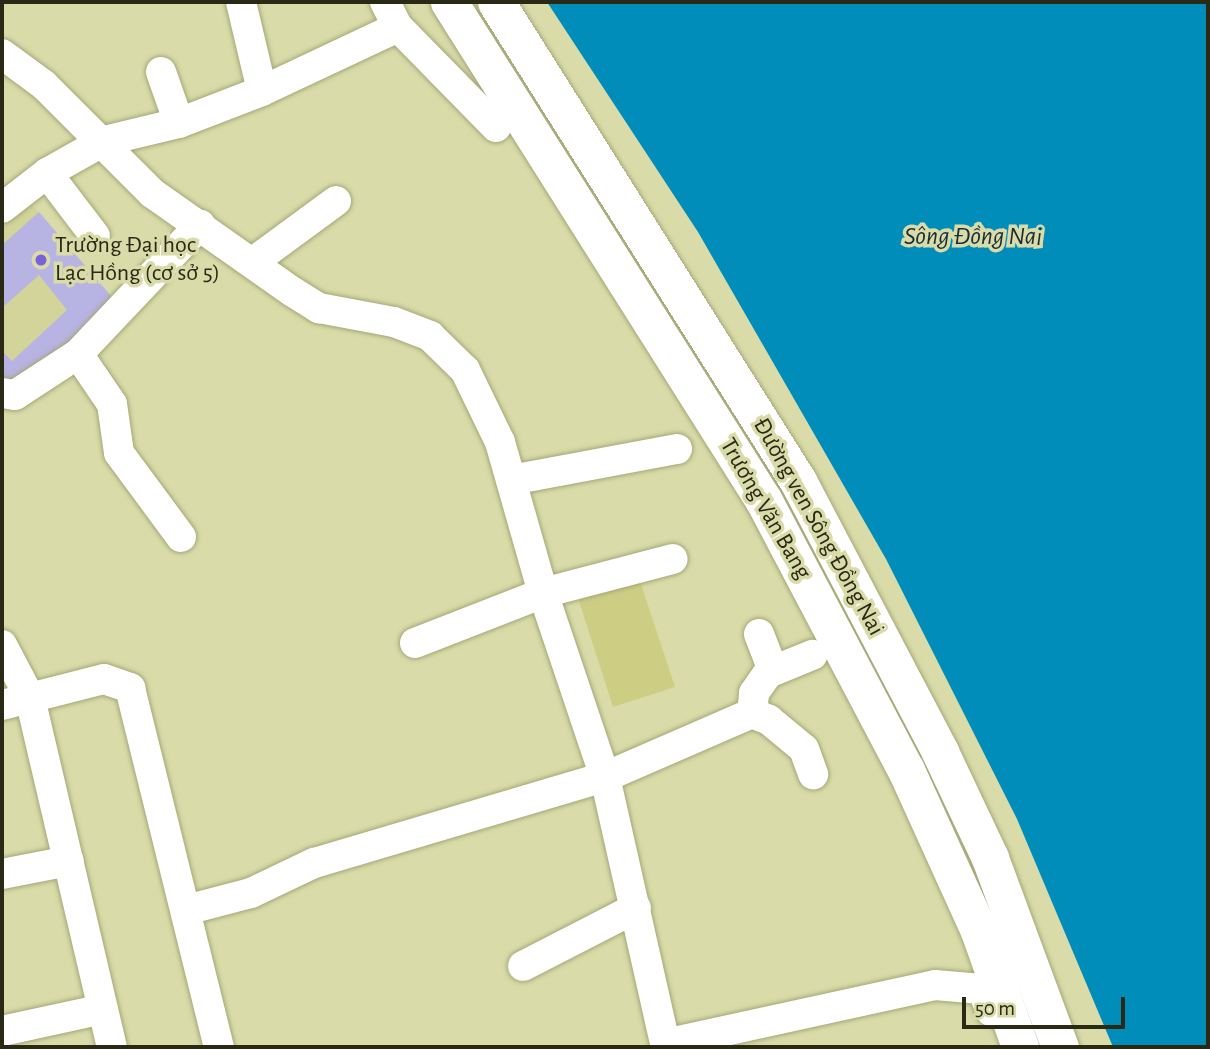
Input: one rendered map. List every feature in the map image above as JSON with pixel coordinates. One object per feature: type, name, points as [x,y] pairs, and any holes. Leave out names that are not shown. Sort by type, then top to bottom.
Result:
[{"type":"main road","name":"Trương Văn Bang","points":[[449,2],[764,501],[906,770],[979,931],[1020,1047]]},
{"type":"main road","name":"Đường ven Sông Đồng Nai","points":[[496,2],[798,481],[940,752],[990,858],[1060,1047]]},
{"type":"street","points":[[241,2],[262,91]]},
{"type":"street","points":[[2,208],[47,173],[104,141],[179,123],[262,91],[392,14],[496,127]]},
{"type":"street","points":[[2,54],[44,85],[104,141],[152,192],[319,308],[394,322],[430,336],[453,354],[488,412],[543,593],[605,776],[666,1046],[935,985],[982,989],[992,1011]]},
{"type":"street","points":[[161,72],[179,123]]},
{"type":"street","points":[[47,173],[95,236]]},
{"type":"street","points":[[253,262],[336,201]]},
{"type":"street","points":[[2,393],[15,395],[78,354],[200,225]]},
{"type":"street","points":[[78,354],[112,404],[119,453],[181,537]]},
{"type":"street","points":[[511,481],[677,449]]},
{"type":"street","points":[[415,643],[543,593],[673,559]]},
{"type":"street","points":[[759,634],[773,670]]},
{"type":"street","points":[[2,645],[16,701],[69,861],[112,1047]]},
{"type":"street","points":[[752,713],[754,693],[773,670],[812,655]]},
{"type":"street","points":[[16,701],[104,679],[130,688],[219,1047]]},
{"type":"street","points":[[186,910],[251,893],[314,863],[605,776],[752,713],[769,720],[804,749],[813,774]]},
{"type":"street","points":[[2,874],[69,861]]},
{"type":"street","points":[[523,966],[636,908]]},
{"type":"street","points":[[2,1031],[103,1009]]},
{"type":"shaded area","name":"Trường Đại học Lạc Hồng (cơ sở 5)","points":[[27,199],[117,303],[2,386],[2,217]]},
{"type":"shaded area","points":[[639,578],[675,687],[613,707],[578,598]]},
{"type":"water","name":"Sông Đồng Nai","points":[[547,2],[1208,2],[1208,1047],[1113,1047],[1017,819],[886,559],[698,232]]},
{"type":"building","name":"Trường Đại học Lạc Hồng (cơ sở 5)","points":[[39,212],[117,303],[72,348],[2,386],[2,351],[12,361],[67,310],[39,275],[2,308],[2,245]]},
{"type":"place","name":"Trường Đại học Lạc Hồng (cơ sở 5)","points":[[41,260]]}]
